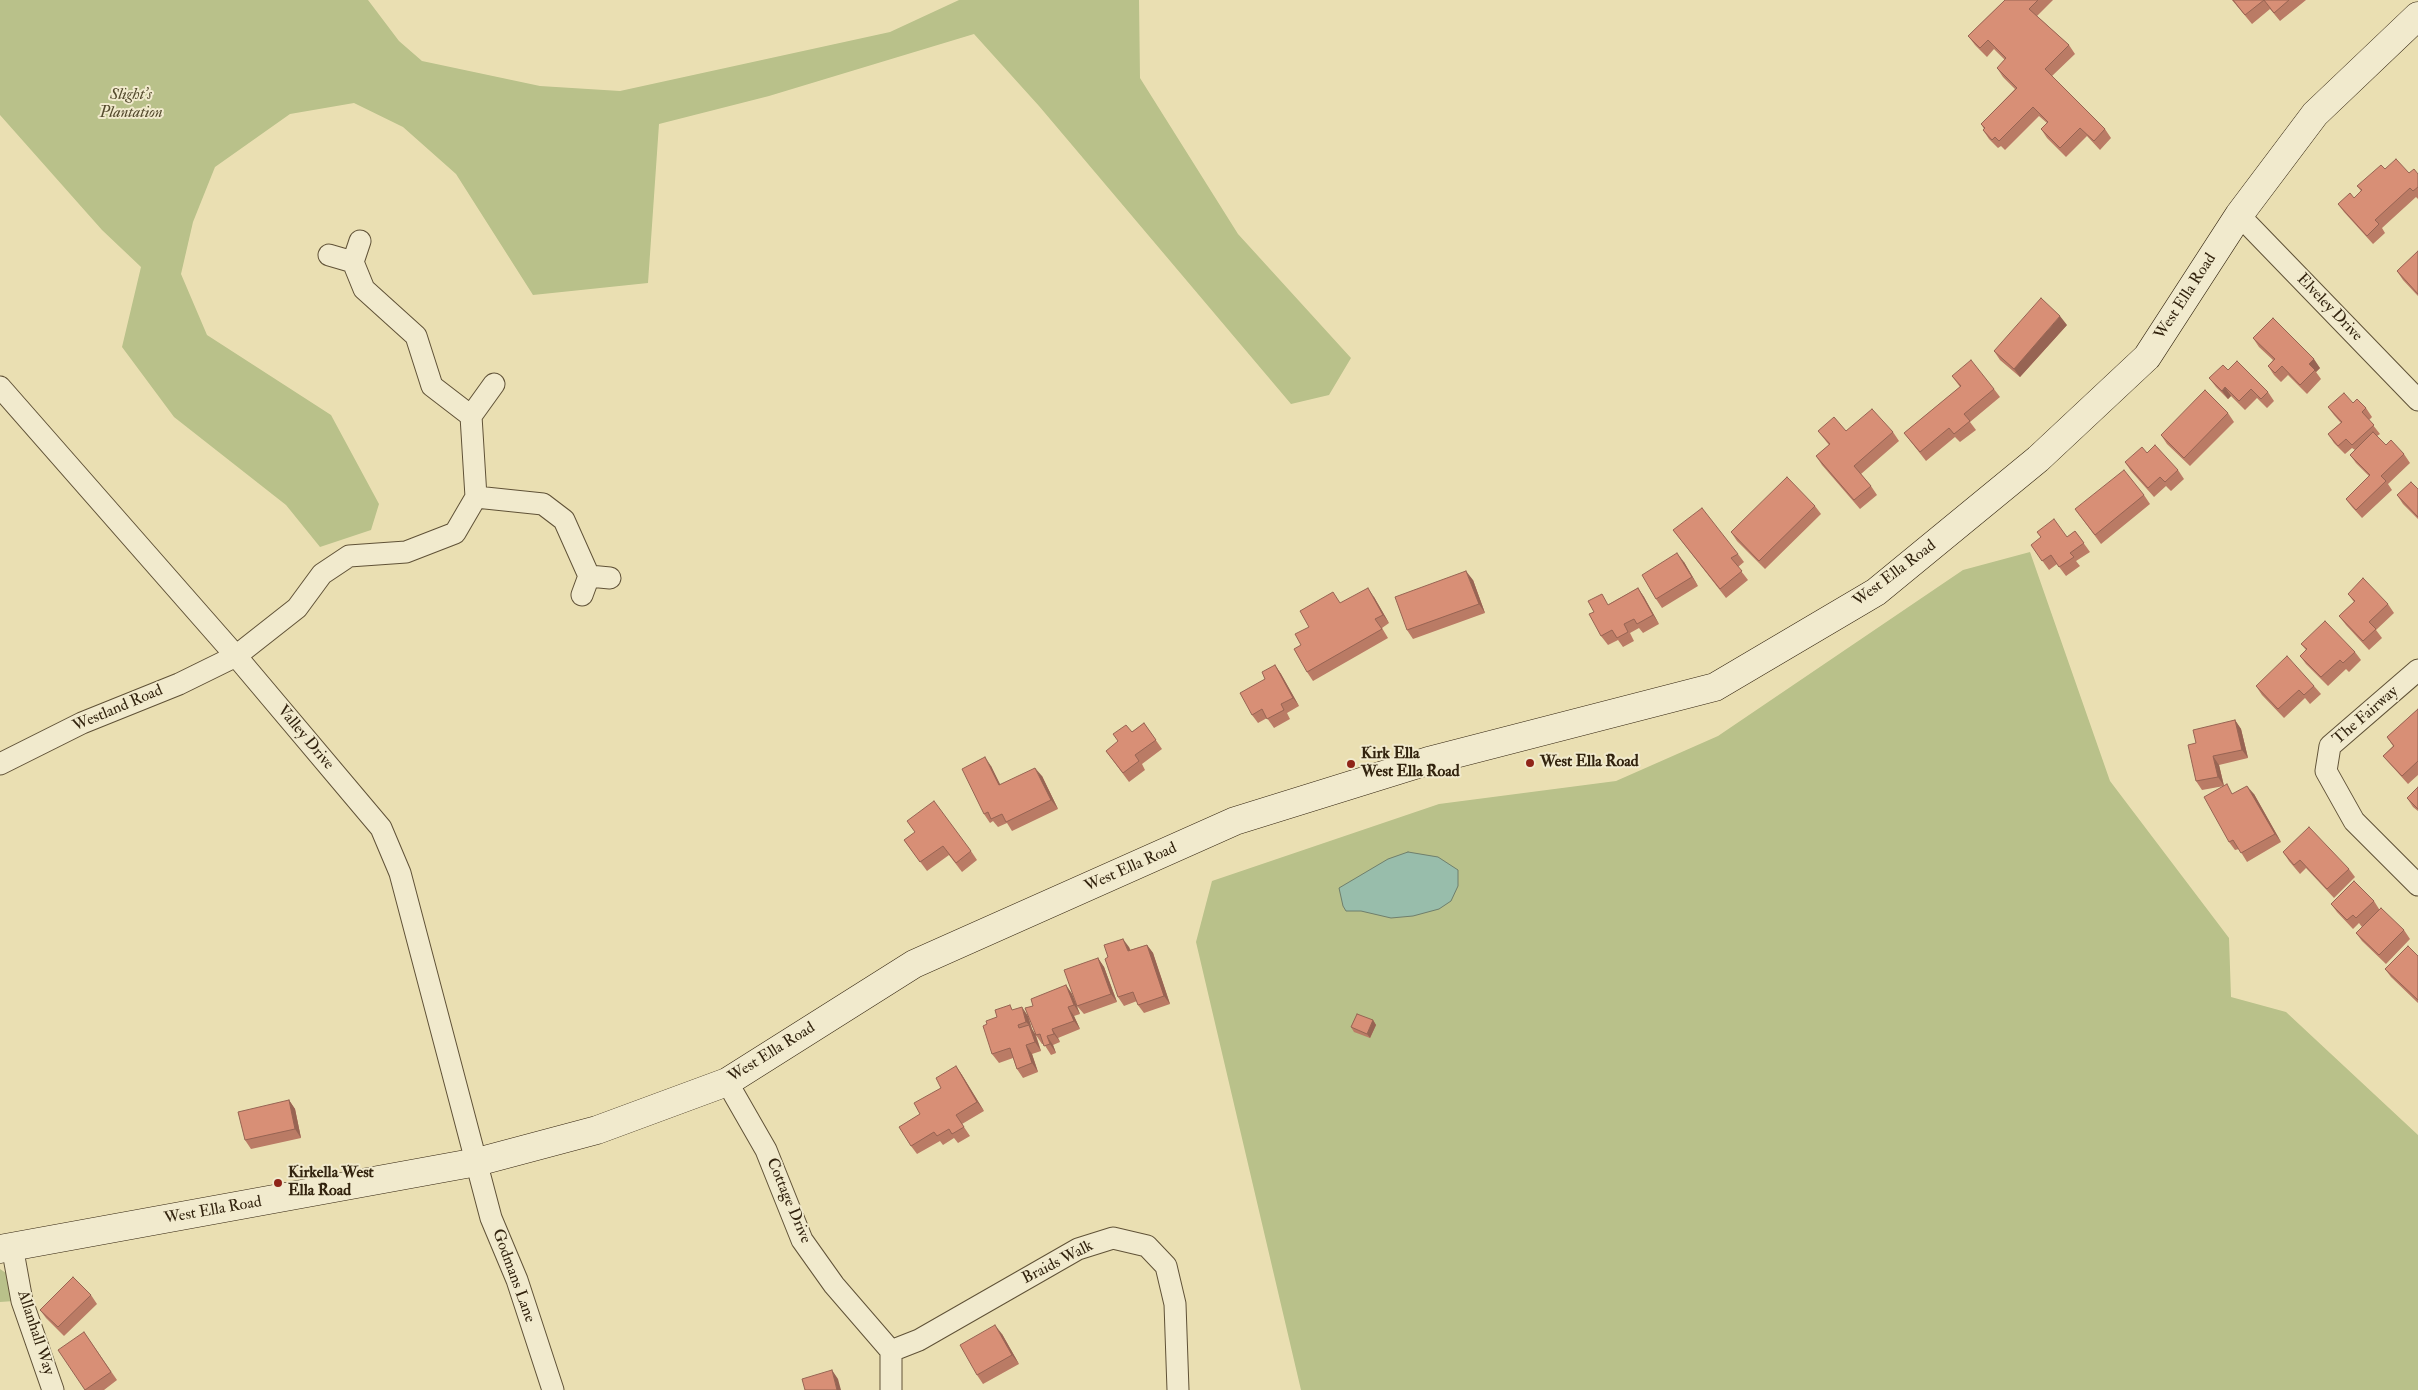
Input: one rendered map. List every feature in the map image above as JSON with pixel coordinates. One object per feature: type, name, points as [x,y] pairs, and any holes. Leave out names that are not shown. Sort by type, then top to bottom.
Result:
[{"type":"street","name":"West Ella Road","points":[[6,1247],[477,1162],[597,1130],[727,1082],[914,964],[1235,821],[1428,761],[1715,687],[1876,592],[2038,460],[2147,357],[2239,215],[2315,114],[2418,16]]},
{"type":"street","name":"Elveley Drive","points":[[2239,215],[2418,400]]},
{"type":"street","points":[[360,241],[353,262],[364,289],[416,336],[432,386],[471,416]]},
{"type":"street","points":[[329,256],[353,262]]},
{"type":"street","points":[[494,384],[471,416],[476,497],[544,504],[564,520],[593,583]]},
{"type":"street","name":"Valley Drive","points":[[0,387],[236,656],[381,828],[400,873],[477,1162]]},
{"type":"street","name":"Westland Road","points":[[0,764],[82,723],[179,684],[236,656],[297,608],[322,574],[349,556],[406,552],[455,533],[476,497]]},
{"type":"street","name":"The Fairway","points":[[2418,670],[2330,746],[2326,771],[2354,821],[2418,885]]},
{"type":"street","name":"Cottage Drive","points":[[727,1082],[766,1150],[802,1240],[834,1285],[891,1351]]},
{"type":"street","name":"Godmans Lane","points":[[477,1162],[491,1218],[517,1280],[553,1390]]},
{"type":"street","name":"Braids Walk","points":[[891,1351],[919,1340],[1078,1250],[1113,1238],[1147,1246],[1166,1266],[1176,1304],[1178,1390]]},
{"type":"street","name":"Allanhall Way","points":[[6,1247],[22,1301],[53,1390]]},
{"type":"street","points":[[891,1351],[891,1390]]},
{"type":"green space","name":"Slight's Plantation","points":[[0,0],[368,0],[399,41],[422,61],[540,86],[620,91],[890,32],[959,0],[1139,0],[1140,78],[1238,234],[1351,358],[1329,395],[1291,404],[1039,106],[974,34],[769,96],[659,124],[648,283],[533,295],[456,174],[403,127],[354,103],[290,114],[215,167],[193,222],[181,274],[207,335],[331,415],[379,504],[371,530],[320,547],[286,505],[174,417],[122,347],[141,267],[102,230],[0,115]]},
{"type":"green space","points":[[2030,552],[2110,781],[2229,938],[2231,997],[2286,1012],[2418,1135],[2418,1390],[1301,1390],[1196,942],[1212,881],[1439,804],[1616,781],[1718,736],[1963,570]]},
{"type":"green space","points":[[0,1269],[6,1273],[13,1287],[14,1301],[0,1302]]},
{"type":"shaded area","points":[[1408,852],[1438,857],[1458,870],[1458,886],[1451,901],[1439,909],[1413,916],[1391,918],[1361,911],[1346,911],[1339,888],[1388,859]]},
{"type":"building","points":[[2005,0],[2038,0],[2029,9],[2069,45],[2045,69],[2105,129],[2094,141],[2080,128],[2060,148],[2041,129],[2048,122],[2033,107],[1999,141],[1995,137],[1992,140],[1983,130],[1985,128],[1981,124],[2017,88],[1997,68],[2006,58],[1988,40],[1980,48],[1968,36]]},
{"type":"building","points":[[2233,0],[2264,0],[2245,15]]},
{"type":"building","points":[[2264,0],[2289,0],[2274,13]]},
{"type":"building","points":[[2396,159],[2409,173],[2414,169],[2418,174],[2418,187],[2413,191],[2410,188],[2375,220],[2379,224],[2367,236],[2338,204],[2350,193],[2354,198],[2362,190],[2357,186],[2381,165],[2385,169]]},
{"type":"building","points":[[2418,251],[2418,294],[2397,271]]},
{"type":"building","points":[[2041,298],[2060,316],[2014,369],[1994,351]]},
{"type":"building","points":[[2273,318],[2314,359],[2309,364],[2315,370],[2300,385],[2282,366],[2275,373],[2268,366],[2275,359],[2253,338]]},
{"type":"building","points":[[1971,360],[1994,389],[1964,414],[1970,421],[1954,434],[1949,428],[1920,452],[1904,433],[1961,386],[1952,376]]},
{"type":"building","points":[[2237,361],[2268,392],[2261,399],[2251,389],[2239,401],[2225,387],[2222,391],[2209,378],[2223,365],[2228,370]]},
{"type":"building","points":[[2205,390],[2228,413],[2184,458],[2161,435]]},
{"type":"building","points":[[2344,393],[2353,403],[2357,399],[2366,408],[2362,412],[2374,425],[2352,445],[2346,439],[2338,446],[2328,434],[2342,422],[2328,407]]},
{"type":"building","points":[[1872,409],[1893,432],[1854,466],[1871,486],[1854,500],[1816,456],[1830,444],[1818,431],[1834,417],[1846,431]]},
{"type":"building","points":[[2373,432],[2386,445],[2391,440],[2404,454],[2381,476],[2386,481],[2356,510],[2346,499],[2370,475],[2350,455]]},
{"type":"building","points":[[2155,445],[2178,470],[2165,482],[2160,477],[2148,488],[2125,462],[2142,447],[2147,453]]},
{"type":"building","points":[[2124,470],[2144,495],[2095,535],[2075,509]]},
{"type":"building","points":[[1787,477],[1815,506],[1759,561],[1731,532]]},
{"type":"building","points":[[2411,482],[2418,489],[2418,517],[2397,495]]},
{"type":"building","points":[[1702,508],[1738,554],[1731,558],[1742,571],[1720,589],[1673,530]]},
{"type":"building","points":[[2054,519],[2067,537],[2075,531],[2084,543],[2070,553],[2074,557],[2059,567],[2051,555],[2042,561],[2031,545],[2041,537],[2037,532]]},
{"type":"building","points":[[1677,553],[1692,577],[1656,599],[1642,575]]},
{"type":"building","points":[[1466,571],[1479,604],[1407,630],[1395,597]]},
{"type":"building","points":[[2363,578],[2388,604],[2369,622],[2376,629],[2363,641],[2339,616],[2355,601],[2348,594]]},
{"type":"building","points":[[1368,588],[1383,615],[1375,619],[1382,629],[1307,672],[1294,649],[1301,645],[1295,634],[1309,627],[1300,611],[1333,592],[1340,603]]},
{"type":"building","points":[[1638,588],[1653,615],[1637,624],[1634,619],[1624,624],[1628,632],[1617,638],[1612,630],[1601,636],[1589,614],[1594,612],[1588,601],[1602,594],[1608,605]]},
{"type":"building","points":[[2325,621],[2355,652],[2343,663],[2340,660],[2321,677],[2300,656],[2307,649],[2301,644]]},
{"type":"building","points":[[2287,656],[2314,686],[2304,695],[2299,690],[2278,709],[2256,686]]},
{"type":"building","points":[[1275,665],[1293,698],[1281,704],[1284,710],[1267,719],[1262,709],[1252,715],[1240,693],[1265,679],[1262,672]]},
{"type":"building","points":[[2418,709],[2418,761],[2402,776],[2383,756],[2394,746],[2387,737]]},
{"type":"building","points":[[2235,720],[2242,750],[2213,756],[2218,777],[2196,781],[2188,745],[2196,743],[2193,730]]},
{"type":"building","points":[[1144,723],[1156,740],[1135,755],[1139,761],[1123,773],[1106,751],[1118,741],[1113,734],[1126,725],[1132,732]]},
{"type":"building","points":[[985,757],[999,785],[1035,768],[1051,800],[1006,822],[1002,814],[991,819],[988,812],[984,814],[962,769]]},
{"type":"building","points":[[2227,784],[2232,794],[2247,786],[2275,834],[2241,853],[2233,840],[2229,842],[2204,797]]},
{"type":"building","points":[[2418,787],[2418,809],[2407,798]]},
{"type":"building","points":[[934,801],[971,851],[956,863],[943,846],[920,862],[904,840],[915,832],[907,821]]},
{"type":"building","points":[[2309,827],[2349,869],[2327,889],[2300,860],[2294,865],[2283,852]]},
{"type":"building","points":[[2354,881],[2374,901],[2356,918],[2353,915],[2347,920],[2331,904]]},
{"type":"building","points":[[2381,908],[2404,930],[2379,955],[2356,933]]},
{"type":"building","points":[[1123,939],[1128,951],[1147,945],[1164,996],[1138,1005],[1133,992],[1118,997],[1105,959],[1108,957],[1104,945]]},
{"type":"building","points":[[2408,946],[2418,956],[2418,1000],[2385,969]]},
{"type":"building","points":[[1098,958],[1111,994],[1077,1006],[1064,970]]},
{"type":"building","points":[[1066,985],[1074,1005],[1068,1007],[1074,1021],[1052,1029],[1054,1034],[1047,1036],[1050,1044],[1044,1046],[1040,1034],[1036,1035],[1025,1008],[1033,1006],[1031,999]]},
{"type":"building","points":[[1010,1005],[1012,1010],[1022,1007],[1026,1022],[1018,1025],[1019,1028],[1029,1025],[1035,1042],[1026,1045],[1032,1063],[1017,1069],[1010,1048],[992,1054],[983,1026],[987,1024],[986,1021],[997,1017],[995,1010]]},
{"type":"building","points":[[1357,1014],[1373,1020],[1367,1034],[1351,1027]]},
{"type":"building","points":[[956,1066],[977,1102],[956,1115],[964,1127],[952,1134],[949,1129],[937,1136],[934,1132],[911,1146],[899,1127],[920,1114],[914,1103],[941,1088],[936,1078]]},
{"type":"building","points":[[289,1100],[295,1129],[245,1140],[238,1112]]},
{"type":"building","points":[[73,1277],[91,1295],[58,1327],[40,1310]]},
{"type":"building","points":[[995,1325],[1012,1355],[977,1375],[960,1345]]},
{"type":"building","points":[[84,1332],[111,1372],[85,1390],[58,1350]]},
{"type":"building","points":[[832,1370],[837,1390],[805,1390],[802,1379]]},
{"type":"place","name":"West Ella Road","points":[[1530,763]]},
{"type":"place","name":"Kirk Ella West Ella Road","points":[[1351,764]]},
{"type":"place","name":"Kirkella West Ella Road","points":[[278,1183]]}]
